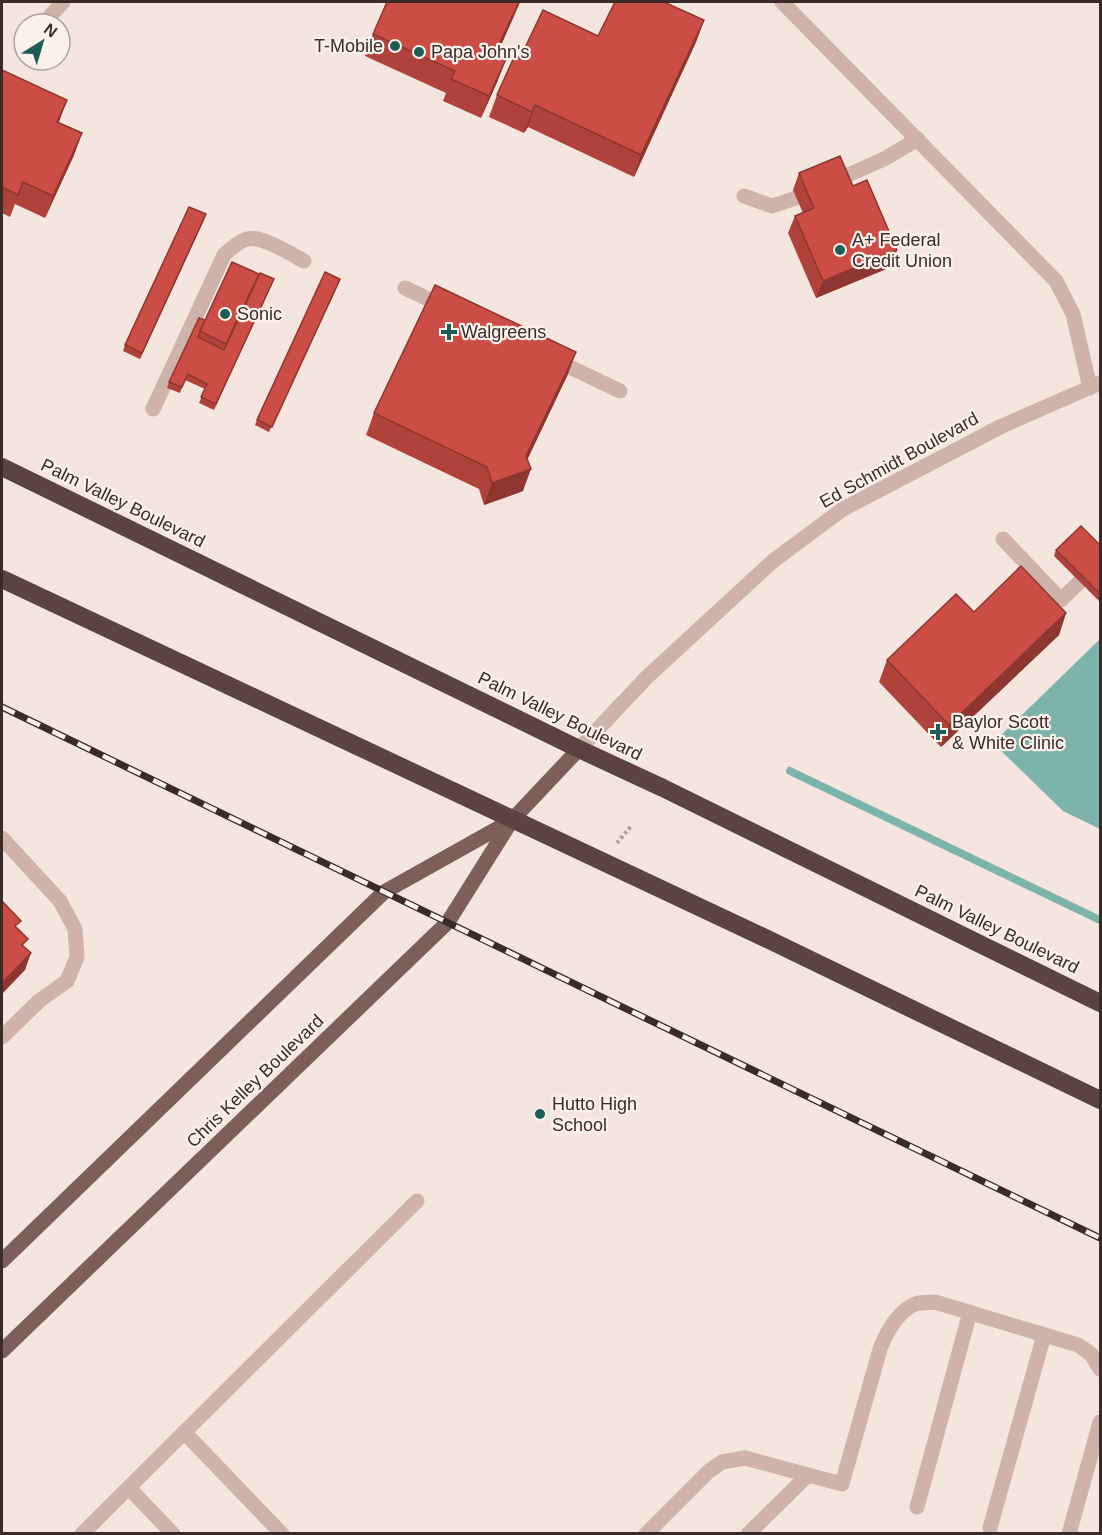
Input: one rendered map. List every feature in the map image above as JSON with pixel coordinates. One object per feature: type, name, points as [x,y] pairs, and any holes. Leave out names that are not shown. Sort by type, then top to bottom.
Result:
[{"type":"highway","name":"Palm Valley Boulevard","points":[[2,467],[1101,1003]]},
{"type":"highway","points":[[2,579],[763,937],[1101,1100]]},
{"type":"main road","name":"Chris Kelley Boulevard","points":[[2,1351],[448,922],[512,820],[579,749]]},
{"type":"main road","name":"Chris Kelley Boulevard","points":[[2,1262],[384,892],[512,820]]},
{"type":"street","points":[[782,2],[1056,281],[1073,314],[1095,385]]},
{"type":"street","points":[[837,180],[884,159],[918,139]]},
{"type":"street","points":[[744,196],[772,206],[796,198]]},
{"type":"street","points":[[153,409],[224,255],[248,238],[263,240],[304,261]]},
{"type":"street","points":[[405,288],[459,314]]},
{"type":"street","points":[[545,355],[620,391]]},
{"type":"street","name":"Ed Schmidt Boulevard","points":[[579,749],[647,677],[773,561],[843,509],[1002,426],[1095,385]]},
{"type":"street","points":[[1003,539],[1060,600],[1101,562]]},
{"type":"street","points":[[2,838],[60,900],[75,929],[77,957],[67,981],[39,1001],[2,1037]]},
{"type":"street","points":[[82,1533],[417,1201]]},
{"type":"street","points":[[646,1533],[709,1471],[722,1462],[745,1458],[842,1484],[880,1349],[888,1329],[902,1314],[917,1303],[935,1302],[1078,1345],[1091,1354],[1101,1369]]},
{"type":"street","points":[[917,1507],[970,1312]]},
{"type":"street","points":[[990,1528],[1044,1335]]},
{"type":"street","points":[[1069,1533],[1101,1422]]},
{"type":"street","points":[[184,1432],[282,1533]]},
{"type":"street","points":[[748,1533],[808,1475]]},
{"type":"street","points":[[129,1488],[173,1533]]},
{"type":"path","points":[[617,843],[632,825]]},
{"type":"water","points":[[1100,639],[1100,829],[1063,811],[993,743]]},
{"type":"building","points":[[387,2],[519,2],[495,53],[506,59],[489,96],[451,79],[455,71],[373,34]]},
{"type":"building","points":[[615,2],[664,2],[704,20],[641,155],[535,105],[532,112],[497,95],[515,55],[520,58],[543,10],[598,36]]},
{"type":"building","points":[[2,70],[67,100],[57,122],[82,133],[53,196],[23,182],[18,195],[2,187]]},
{"type":"building","name":"A+ Federal Credit Union","points":[[840,156],[853,186],[867,180],[897,250],[823,281],[795,216],[814,208],[799,173]]},
{"type":"building","points":[[189,207],[206,214],[142,353],[125,345]]},
{"type":"building","name":"Sonic","points":[[232,262],[259,274],[226,344],[200,331]]},
{"type":"building","points":[[325,272],[340,279],[272,427],[257,420]]},
{"type":"building","points":[[260,273],[274,279],[216,404],[201,397],[207,384],[188,374],[182,387],[169,382],[199,318],[205,320],[198,337],[224,350]]},
{"type":"building","name":"Walgreens","points":[[435,285],[576,352],[526,456],[531,469],[492,483],[487,467],[374,413]]},
{"type":"building","points":[[1081,526],[1101,546],[1101,595],[1056,550]]},
{"type":"building","points":[[1021,566],[1066,613],[949,725],[887,660],[956,594],[974,612]]},
{"type":"building","points":[[2,901],[21,921],[15,926],[28,939],[22,945],[31,953],[2,983]]},
{"type":"waterway","points":[[790,771],[1100,920]]},
{"type":"railway","points":[[2,707],[1100,1238]]},
{"type":"place","name":"T-Mobile","points":[[395,46]]},
{"type":"place","name":"Papa John's","points":[[419,52]]},
{"type":"place","name":"A+ Federal Credit Union","points":[[840,250]]},
{"type":"place","name":"Sonic","points":[[225,314]]},
{"type":"place","name":"Walgreens","points":[[449,332]]},
{"type":"place","name":"Baylor Scott & White Clinic","points":[[938,732]]},
{"type":"place","name":"Hutto High School","points":[[540,1114]]}]
